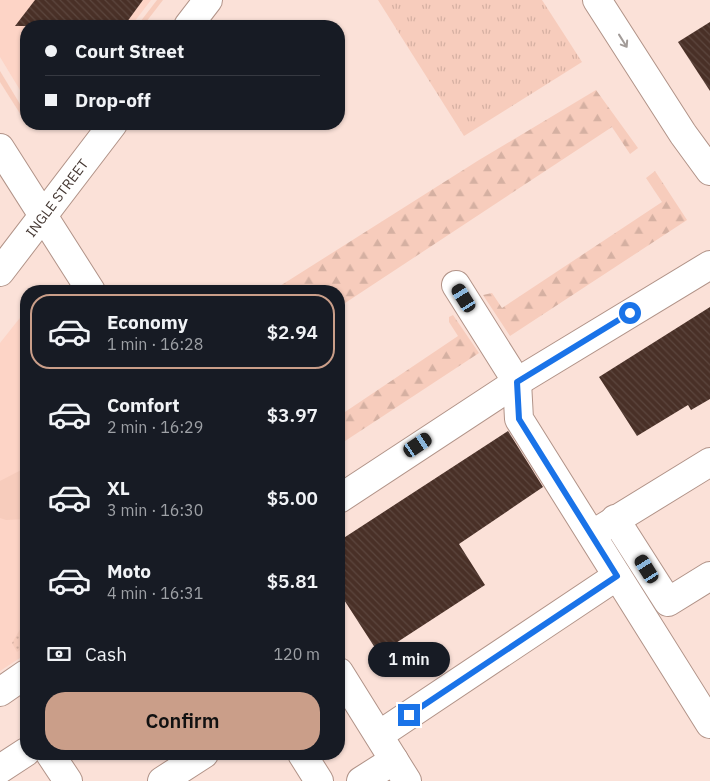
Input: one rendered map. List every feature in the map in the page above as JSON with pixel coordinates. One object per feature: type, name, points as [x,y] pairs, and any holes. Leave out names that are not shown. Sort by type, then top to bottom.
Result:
[{"type":"street","points":[[193,20],[208,0]]},
{"type":"street","points":[[597,0],[683,134],[710,171]]},
{"type":"street","name":"INGLE STREET","points":[[0,272],[108,130]]},
{"type":"street","points":[[0,148],[87,285]]},
{"type":"street","points":[[345,495],[517,382],[710,265]]},
{"type":"street","points":[[456,284],[517,382],[519,419],[710,724]]},
{"type":"street","points":[[591,536],[615,519],[710,462]]},
{"type":"street","points":[[615,519],[668,602],[710,576]]},
{"type":"street","points":[[379,735],[617,576]]},
{"type":"street","points":[[0,692],[20,678]]},
{"type":"street","points":[[345,681],[401,771],[362,781]]},
{"type":"street","points":[[0,769],[20,756]]},
{"type":"street","points":[[54,760],[68,781]]},
{"type":"street","points":[[162,781],[195,760]]},
{"type":"street","points":[[306,760],[319,781]]},
{"type":"shaded area","points":[[0,0],[151,0],[136,20],[20,20],[20,90],[0,57]]},
{"type":"shaded area","points":[[20,318],[20,658],[0,671],[0,343]]},
{"type":"green space","points":[[157,0],[163,0],[148,20],[142,20]]},
{"type":"green space","points":[[378,0],[542,0],[582,62],[464,136]]},
{"type":"green space","points":[[0,71],[20,104],[20,114],[0,82]]},
{"type":"green space","points":[[596,90],[638,148],[630,154],[612,127],[345,303],[345,285],[281,285],[479,160]]},
{"type":"green space","points":[[655,171],[687,220],[510,336],[483,295],[492,293],[502,308],[662,202],[646,178]]},
{"type":"green space","points":[[453,315],[479,353],[345,441],[345,412],[458,336],[449,322],[449,317]]},
{"type":"green space","points":[[20,471],[20,519],[6,520],[0,518],[0,481]]},
{"type":"green space","points":[[20,629],[20,650],[17,652],[12,643]]},
{"type":"building","points":[[35,0],[143,0],[128,20],[20,20],[20,26],[15,26]]},
{"type":"building","points":[[710,22],[710,91],[678,42]]},
{"type":"building","points":[[710,307],[710,399],[691,410],[688,405],[637,436],[599,377]]},
{"type":"building","points":[[508,431],[543,487],[459,544],[485,585],[379,654],[345,601],[345,537]]},
{"type":"route","points":[[409,715],[617,576],[519,419],[517,382],[630,313]]}]
